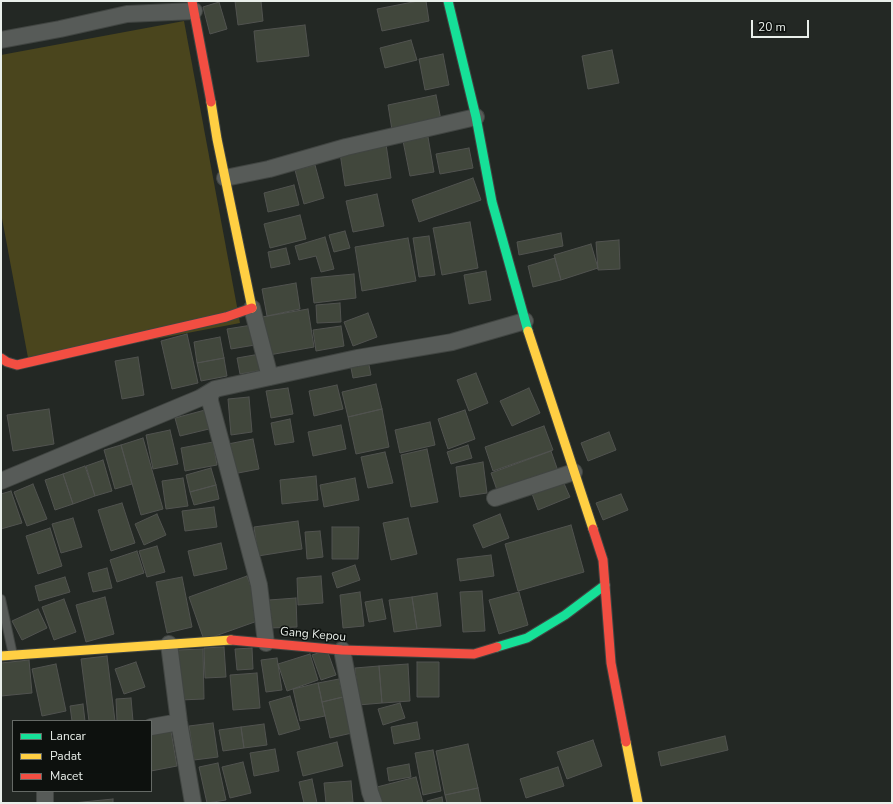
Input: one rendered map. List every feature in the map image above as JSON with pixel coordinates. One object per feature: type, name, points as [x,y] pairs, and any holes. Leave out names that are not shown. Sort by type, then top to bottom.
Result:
[{"type":"street","points":[[448,1],[476,117],[492,202],[525,321],[603,560],[611,663],[638,803]]},
{"type":"street","points":[[1,40],[127,14],[193,6],[225,178],[252,308],[270,377]]},
{"type":"street","points":[[225,178],[270,169],[346,147],[476,117]]},
{"type":"street","points":[[1,358],[7,362],[17,365],[226,317],[252,308]]},
{"type":"street","points":[[1,481],[200,398],[215,389],[357,358],[452,342],[525,321]]},
{"type":"street","points":[[215,389],[210,395],[210,401],[259,585],[266,643]]},
{"type":"street","points":[[495,498],[574,472]]},
{"type":"street","name":"Gang Kepou","points":[[1,656],[235,640],[342,650],[474,654],[527,638],[565,616],[605,586]]},
{"type":"street","points":[[169,644],[179,722],[193,803]]},
{"type":"street","points":[[342,650],[370,792],[374,803]]},
{"type":"street","points":[[152,727],[179,722]]},
{"type":"street","points":[[45,792],[45,803]]},
{"type":"lane","points":[[1,599],[13,655]]},
{"type":"shaded area","points":[[184,21],[240,323],[29,363],[1,213],[1,55]]},
{"type":"building","points":[[235,1],[261,1],[263,21],[238,25]]},
{"type":"building","points":[[418,1],[426,1],[429,21],[382,31],[377,9]]},
{"type":"building","points":[[219,2],[227,29],[210,34],[203,7]]},
{"type":"building","points":[[305,25],[309,56],[257,62],[254,31]]},
{"type":"building","points":[[411,40],[417,60],[385,68],[380,48]]},
{"type":"building","points":[[612,50],[619,83],[588,89],[582,56]]},
{"type":"building","points":[[443,54],[449,85],[425,90],[419,59]]},
{"type":"building","points":[[436,95],[441,120],[392,130],[388,105]]},
{"type":"building","points":[[428,137],[434,172],[410,176],[403,141]]},
{"type":"building","points":[[386,144],[391,178],[345,186],[340,153]]},
{"type":"building","points":[[469,148],[473,168],[440,174],[436,154]]},
{"type":"building","points":[[315,165],[324,198],[304,204],[295,170]]},
{"type":"building","points":[[473,178],[481,200],[419,222],[412,200]]},
{"type":"building","points":[[294,185],[299,205],[268,212],[264,193]]},
{"type":"building","points":[[377,194],[384,226],[353,232],[346,201]]},
{"type":"building","points":[[300,215],[306,239],[270,248],[264,224]]},
{"type":"building","points":[[470,222],[478,268],[442,275],[433,228]]},
{"type":"building","points":[[345,231],[350,248],[334,252],[329,235]]},
{"type":"building","points":[[561,233],[563,246],[519,255],[517,242]]},
{"type":"building","points":[[429,236],[435,275],[419,277],[413,238]]},
{"type":"building","points":[[325,237],[334,269],[321,272],[316,256],[299,260],[295,246]]},
{"type":"building","points":[[408,238],[416,281],[362,291],[355,247]]},
{"type":"building","points":[[619,240],[620,269],[598,270],[596,242]]},
{"type":"building","points":[[591,244],[598,268],[561,280],[554,255]]},
{"type":"building","points":[[286,248],[290,264],[271,268],[268,252]]},
{"type":"building","points":[[555,258],[561,280],[533,287],[528,266]]},
{"type":"building","points":[[486,271],[491,300],[469,304],[464,275]]},
{"type":"building","points":[[354,274],[356,298],[314,303],[311,278]]},
{"type":"building","points":[[296,283],[300,309],[267,316],[262,289]]},
{"type":"building","points":[[340,303],[341,322],[317,323],[316,305]]},
{"type":"building","points":[[308,309],[314,347],[269,355],[262,317]]},
{"type":"building","points":[[368,313],[377,337],[353,346],[344,322]]},
{"type":"building","points":[[252,325],[255,345],[231,349],[227,329]]},
{"type":"building","points":[[341,326],[344,346],[316,351],[313,330]]},
{"type":"building","points":[[187,334],[198,383],[172,389],[161,341]]},
{"type":"building","points":[[220,337],[224,358],[197,363],[194,342]]},
{"type":"building","points":[[260,354],[263,370],[240,374],[237,358]]},
{"type":"building","points":[[138,357],[144,395],[122,399],[115,361]]},
{"type":"building","points":[[224,358],[227,376],[201,381],[197,363]]},
{"type":"building","points":[[368,360],[371,375],[353,378],[350,363]]},
{"type":"building","points":[[476,373],[488,403],[469,411],[457,380]]},
{"type":"building","points":[[376,384],[382,409],[348,417],[342,392]]},
{"type":"building","points":[[337,385],[343,409],[314,416],[309,391]]},
{"type":"building","points":[[288,388],[293,414],[271,418],[266,391]]},
{"type":"building","points":[[529,388],[540,413],[512,426],[500,401]]},
{"type":"building","points":[[249,397],[252,432],[231,435],[228,399]]},
{"type":"building","points":[[49,409],[54,444],[13,451],[7,415]]},
{"type":"building","points":[[382,409],[389,447],[356,454],[348,417]]},
{"type":"building","points":[[205,410],[209,429],[180,436],[175,418]]},
{"type":"building","points":[[465,410],[475,439],[448,449],[438,419]]},
{"type":"building","points":[[290,419],[294,442],[275,445],[271,423]]},
{"type":"building","points":[[430,422],[435,445],[400,453],[395,430]]},
{"type":"building","points":[[341,425],[346,449],[313,456],[308,432]]},
{"type":"building","points":[[544,426],[553,450],[493,471],[485,447]]},
{"type":"building","points":[[170,430],[178,464],[153,469],[146,435]]},
{"type":"building","points":[[609,432],[616,450],[588,461],[581,443]]},
{"type":"building","points":[[143,438],[163,509],[141,515],[121,445]]},
{"type":"building","points":[[253,439],[259,469],[233,474],[228,444]]},
{"type":"building","points":[[213,442],[217,465],[185,471],[181,448]]},
{"type":"building","points":[[121,445],[132,484],[115,489],[104,450]]},
{"type":"building","points":[[468,445],[472,458],[451,464],[447,452]]},
{"type":"building","points":[[427,449],[438,502],[411,507],[401,455]]},
{"type":"building","points":[[551,451],[558,471],[498,493],[491,473]]},
{"type":"building","points":[[385,452],[393,483],[368,488],[361,457]]},
{"type":"building","points":[[103,460],[112,491],[95,496],[86,466]]},
{"type":"building","points":[[483,462],[487,493],[460,497],[456,467]]},
{"type":"building","points":[[85,466],[95,496],[73,504],[63,474]]},
{"type":"building","points":[[211,468],[216,485],[190,492],[186,475]]},
{"type":"building","points":[[63,474],[73,504],[55,510],[45,480]]},
{"type":"building","points":[[316,476],[318,500],[282,504],[280,480]]},
{"type":"building","points":[[183,478],[188,506],[166,509],[162,481]]},
{"type":"building","points":[[355,478],[359,500],[324,507],[320,485]]},
{"type":"building","points":[[562,479],[570,497],[538,510],[531,491]]},
{"type":"building","points":[[33,484],[47,519],[27,526],[14,492]]},
{"type":"building","points":[[216,485],[219,499],[194,505],[190,492]]},
{"type":"building","points":[[11,491],[22,523],[1,529],[1,494]]},
{"type":"building","points":[[621,494],[628,510],[603,520],[596,503]]},
{"type":"building","points":[[122,503],[135,543],[111,551],[98,510]]},
{"type":"building","points":[[214,507],[217,527],[185,531],[182,511]]},
{"type":"building","points":[[157,514],[166,535],[144,545],[135,524]]},
{"type":"building","points":[[500,514],[509,538],[483,548],[473,525]]},
{"type":"building","points":[[73,518],[82,547],[61,553],[52,524]]},
{"type":"building","points":[[408,518],[417,554],[391,560],[383,523]]},
{"type":"building","points":[[298,521],[302,549],[258,556],[254,527]]},
{"type":"building","points":[[571,525],[584,572],[518,591],[505,544]]},
{"type":"building","points":[[332,527],[359,527],[358,559],[332,559]]},
{"type":"building","points":[[50,528],[62,566],[38,574],[26,536]]},
{"type":"building","points":[[320,531],[323,557],[307,559],[305,532]]},
{"type":"building","points":[[221,543],[227,569],[194,576],[188,551]]},
{"type":"building","points":[[157,546],[165,572],[147,577],[139,551]]},
{"type":"building","points":[[137,551],[144,573],[117,582],[110,560]]},
{"type":"building","points":[[491,555],[494,576],[460,581],[457,559]]},
{"type":"building","points":[[355,565],[360,580],[337,588],[332,573]]},
{"type":"building","points":[[107,568],[112,588],[93,592],[88,573]]},
{"type":"building","points":[[247,576],[263,619],[204,640],[189,597]]},
{"type":"building","points":[[321,576],[323,603],[298,605],[297,578]]},
{"type":"building","points":[[65,577],[70,592],[39,601],[35,586]]},
{"type":"building","points":[[182,577],[192,627],[167,633],[156,582]]},
{"type":"building","points":[[482,591],[485,631],[463,632],[460,592]]},
{"type":"building","points":[[360,592],[364,626],[343,628],[340,595]]},
{"type":"building","points":[[519,592],[528,625],[499,634],[489,600]]},
{"type":"building","points":[[437,593],[441,626],[417,629],[412,597]]},
{"type":"building","points":[[105,597],[114,634],[86,642],[76,605]]},
{"type":"building","points":[[412,597],[417,629],[394,632],[389,600]]},
{"type":"building","points":[[296,598],[297,627],[270,628],[269,600]]},
{"type":"building","points":[[64,599],[76,632],[54,640],[42,607]]},
{"type":"building","points":[[382,599],[386,619],[369,622],[365,602]]},
{"type":"building","points":[[38,609],[47,628],[22,640],[12,621]]},
{"type":"building","points":[[224,647],[226,677],[205,678],[204,648]]},
{"type":"building","points":[[252,648],[253,669],[237,670],[235,649]]},
{"type":"building","points":[[203,649],[204,699],[180,700],[178,650]]},
{"type":"building","points":[[327,650],[336,675],[321,680],[312,655]]},
{"type":"building","points":[[310,654],[318,680],[287,691],[278,664]]},
{"type":"building","points":[[107,656],[115,720],[89,720],[81,659]]},
{"type":"building","points":[[277,658],[282,690],[266,692],[261,660]]},
{"type":"building","points":[[29,660],[32,693],[1,696],[1,663]]},
{"type":"building","points":[[136,662],[145,687],[124,694],[115,669]]},
{"type":"building","points":[[417,662],[439,662],[439,697],[417,697]]},
{"type":"building","points":[[56,664],[66,711],[42,716],[32,669]]},
{"type":"building","points":[[408,664],[410,701],[382,703],[379,666]]},
{"type":"building","points":[[379,666],[382,703],[358,705],[355,668]]},
{"type":"building","points":[[257,673],[260,708],[233,710],[230,675]]},
{"type":"building","points":[[339,679],[343,697],[322,702],[318,683]]},
{"type":"building","points":[[318,683],[325,716],[300,721],[293,689]]},
{"type":"building","points":[[290,696],[300,729],[279,735],[269,702]]},
{"type":"building","points":[[343,697],[352,733],[330,738],[322,702]]},
{"type":"building","points":[[131,698],[133,720],[117,720],[116,699]]},
{"type":"building","points":[[400,703],[405,718],[383,725],[378,709]]},
{"type":"building","points":[[83,704],[85,720],[72,720],[70,706]]},
{"type":"building","points":[[417,722],[420,739],[394,744],[391,727]]},
{"type":"building","points":[[213,723],[218,757],[194,760],[189,726]]},
{"type":"building","points":[[264,724],[267,745],[244,748],[241,727]]},
{"type":"building","points":[[241,727],[244,748],[223,751],[219,730]]},
{"type":"building","points":[[171,731],[177,766],[152,771],[152,735]]},
{"type":"building","points":[[725,736],[728,750],[661,766],[658,752]]},
{"type":"building","points":[[593,740],[602,766],[567,779],[557,752]]},
{"type":"building","points":[[337,742],[343,766],[303,776],[297,752]]},
{"type":"building","points":[[468,744],[478,788],[445,795],[436,751]]},
{"type":"building","points":[[275,749],[279,771],[254,776],[250,753]]},
{"type":"building","points":[[433,750],[441,791],[423,795],[415,753]]},
{"type":"building","points":[[243,762],[251,793],[230,798],[222,767]]},
{"type":"building","points":[[218,763],[226,800],[207,803],[199,767]]},
{"type":"building","points":[[409,764],[411,777],[389,781],[387,768]]},
{"type":"building","points":[[558,767],[564,786],[526,798],[520,779]]},
{"type":"building","points":[[416,777],[423,803],[381,803],[377,787]]},
{"type":"building","points":[[312,779],[317,803],[304,803],[299,782]]},
{"type":"building","points":[[351,781],[353,802],[326,803],[324,783]]},
{"type":"building","points":[[478,788],[481,803],[447,803],[445,795]]},
{"type":"building","points":[[442,797],[443,803],[427,803],[427,801]]},
{"type":"building","points":[[113,799],[113,803],[73,803]]},
{"type":"traffic: fast","points":[[448,1],[476,117],[492,202],[528,331]]},
{"type":"traffic: fast","points":[[497,647],[527,638],[565,615],[605,585]]},
{"type":"traffic: slow","points":[[211,102],[217,139],[252,308]]},
{"type":"traffic: slow","points":[[528,331],[593,529]]},
{"type":"traffic: slow","points":[[1,656],[231,640]]},
{"type":"traffic: slow","points":[[626,742],[638,803]]},
{"type":"traffic: jam","points":[[192,1],[211,102]]},
{"type":"traffic: jam","points":[[1,358],[7,362],[17,365],[226,317],[252,308]]},
{"type":"traffic: jam","points":[[593,529],[603,560],[611,663],[626,742]]},
{"type":"traffic: jam","points":[[231,640],[342,650],[474,654],[497,647]]}]
